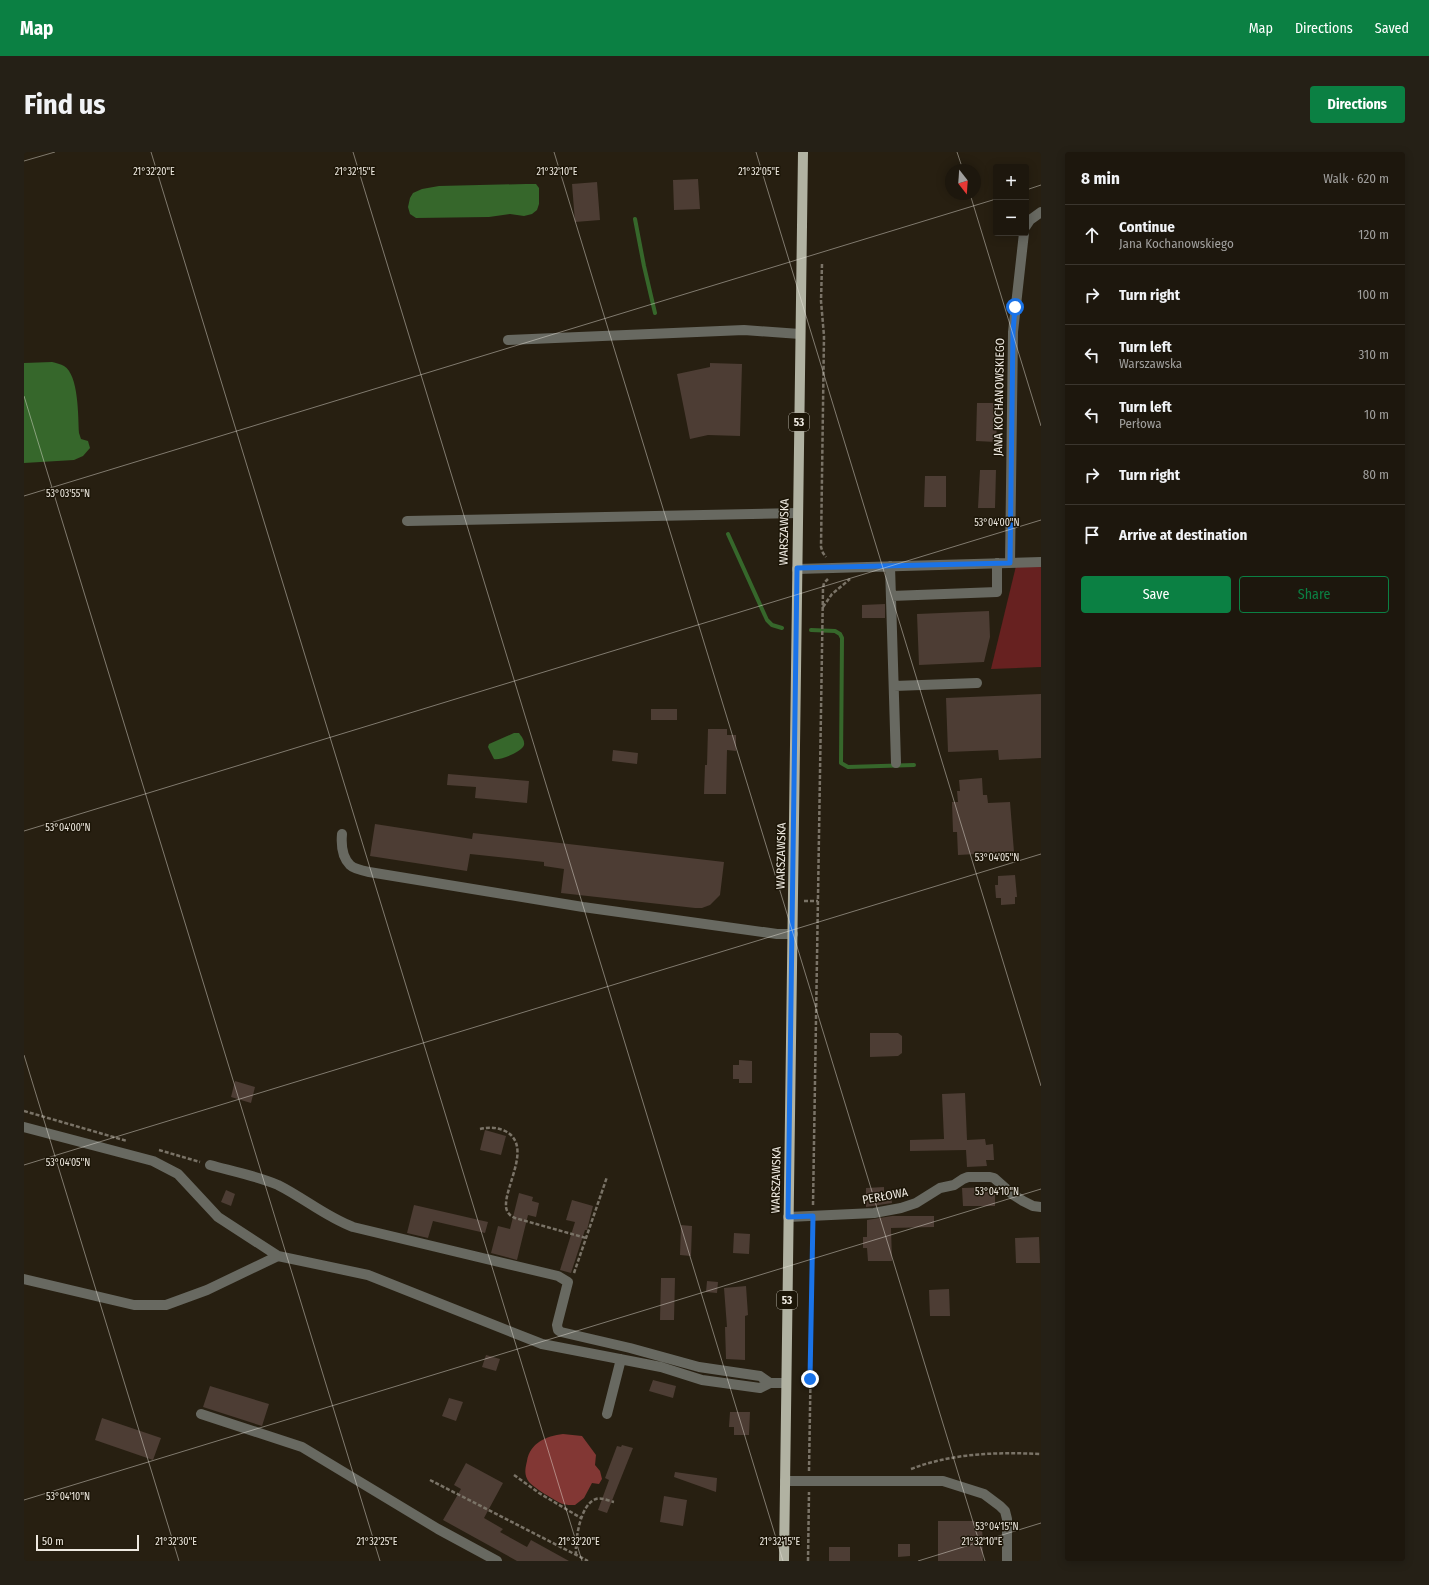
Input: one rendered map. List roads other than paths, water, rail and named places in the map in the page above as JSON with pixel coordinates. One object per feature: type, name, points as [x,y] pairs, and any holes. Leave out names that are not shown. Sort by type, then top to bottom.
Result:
[{"type":"main road","name":"WARSZAWSKA","points":[[784,1561],[803,152]]},
{"type":"street","points":[[1029,222],[1041,212]]},
{"type":"street","name":"JANA KOCHANOWSKIEGO","points":[[1010,563],[1013,332],[1024,236]]},
{"type":"street","points":[[508,340],[744,330],[800,334]]},
{"type":"street","points":[[407,521],[798,513]]},
{"type":"street","points":[[797,568],[1041,562]]},
{"type":"street","points":[[890,596],[997,592],[997,563]]},
{"type":"street","points":[[890,566],[896,762]]},
{"type":"street","points":[[894,686],[977,683]]},
{"type":"street","points":[[342,834],[341,843],[343,854],[351,866],[369,872],[583,907],[777,934],[793,934]]},
{"type":"street","points":[[24,1127],[153,1161],[172,1170],[178,1174],[218,1217],[278,1256],[368,1275],[542,1344],[661,1367],[702,1380],[760,1388],[770,1383],[786,1383]]},
{"type":"street","points":[[210,1165],[266,1180],[335,1219],[354,1227],[558,1276],[568,1282],[557,1325],[560,1332],[630,1348],[699,1367],[760,1376],[770,1383]]},
{"type":"street","name":"PERŁOWA","points":[[788,1217],[874,1213],[901,1208],[916,1203],[940,1188],[954,1185],[963,1179],[975,1177],[994,1178],[1012,1194],[1033,1206],[1041,1207]]},
{"type":"street","points":[[24,1279],[134,1305],[166,1305],[207,1290],[278,1256]]},
{"type":"street","points":[[607,1414],[621,1359]]},
{"type":"street","points":[[201,1414],[302,1447],[438,1529],[497,1561]]},
{"type":"street","points":[[785,1481],[937,1481],[953,1483],[984,1494],[1000,1506],[1007,1519],[1007,1561]]},
{"type":"waterway","points":[[635,219],[655,313]]},
{"type":"waterway","points":[[728,534],[767,620],[772,625],[782,628]]},
{"type":"waterway","points":[[811,630],[835,631],[840,634],[842,638],[841,763],[848,767],[914,765]]}]
